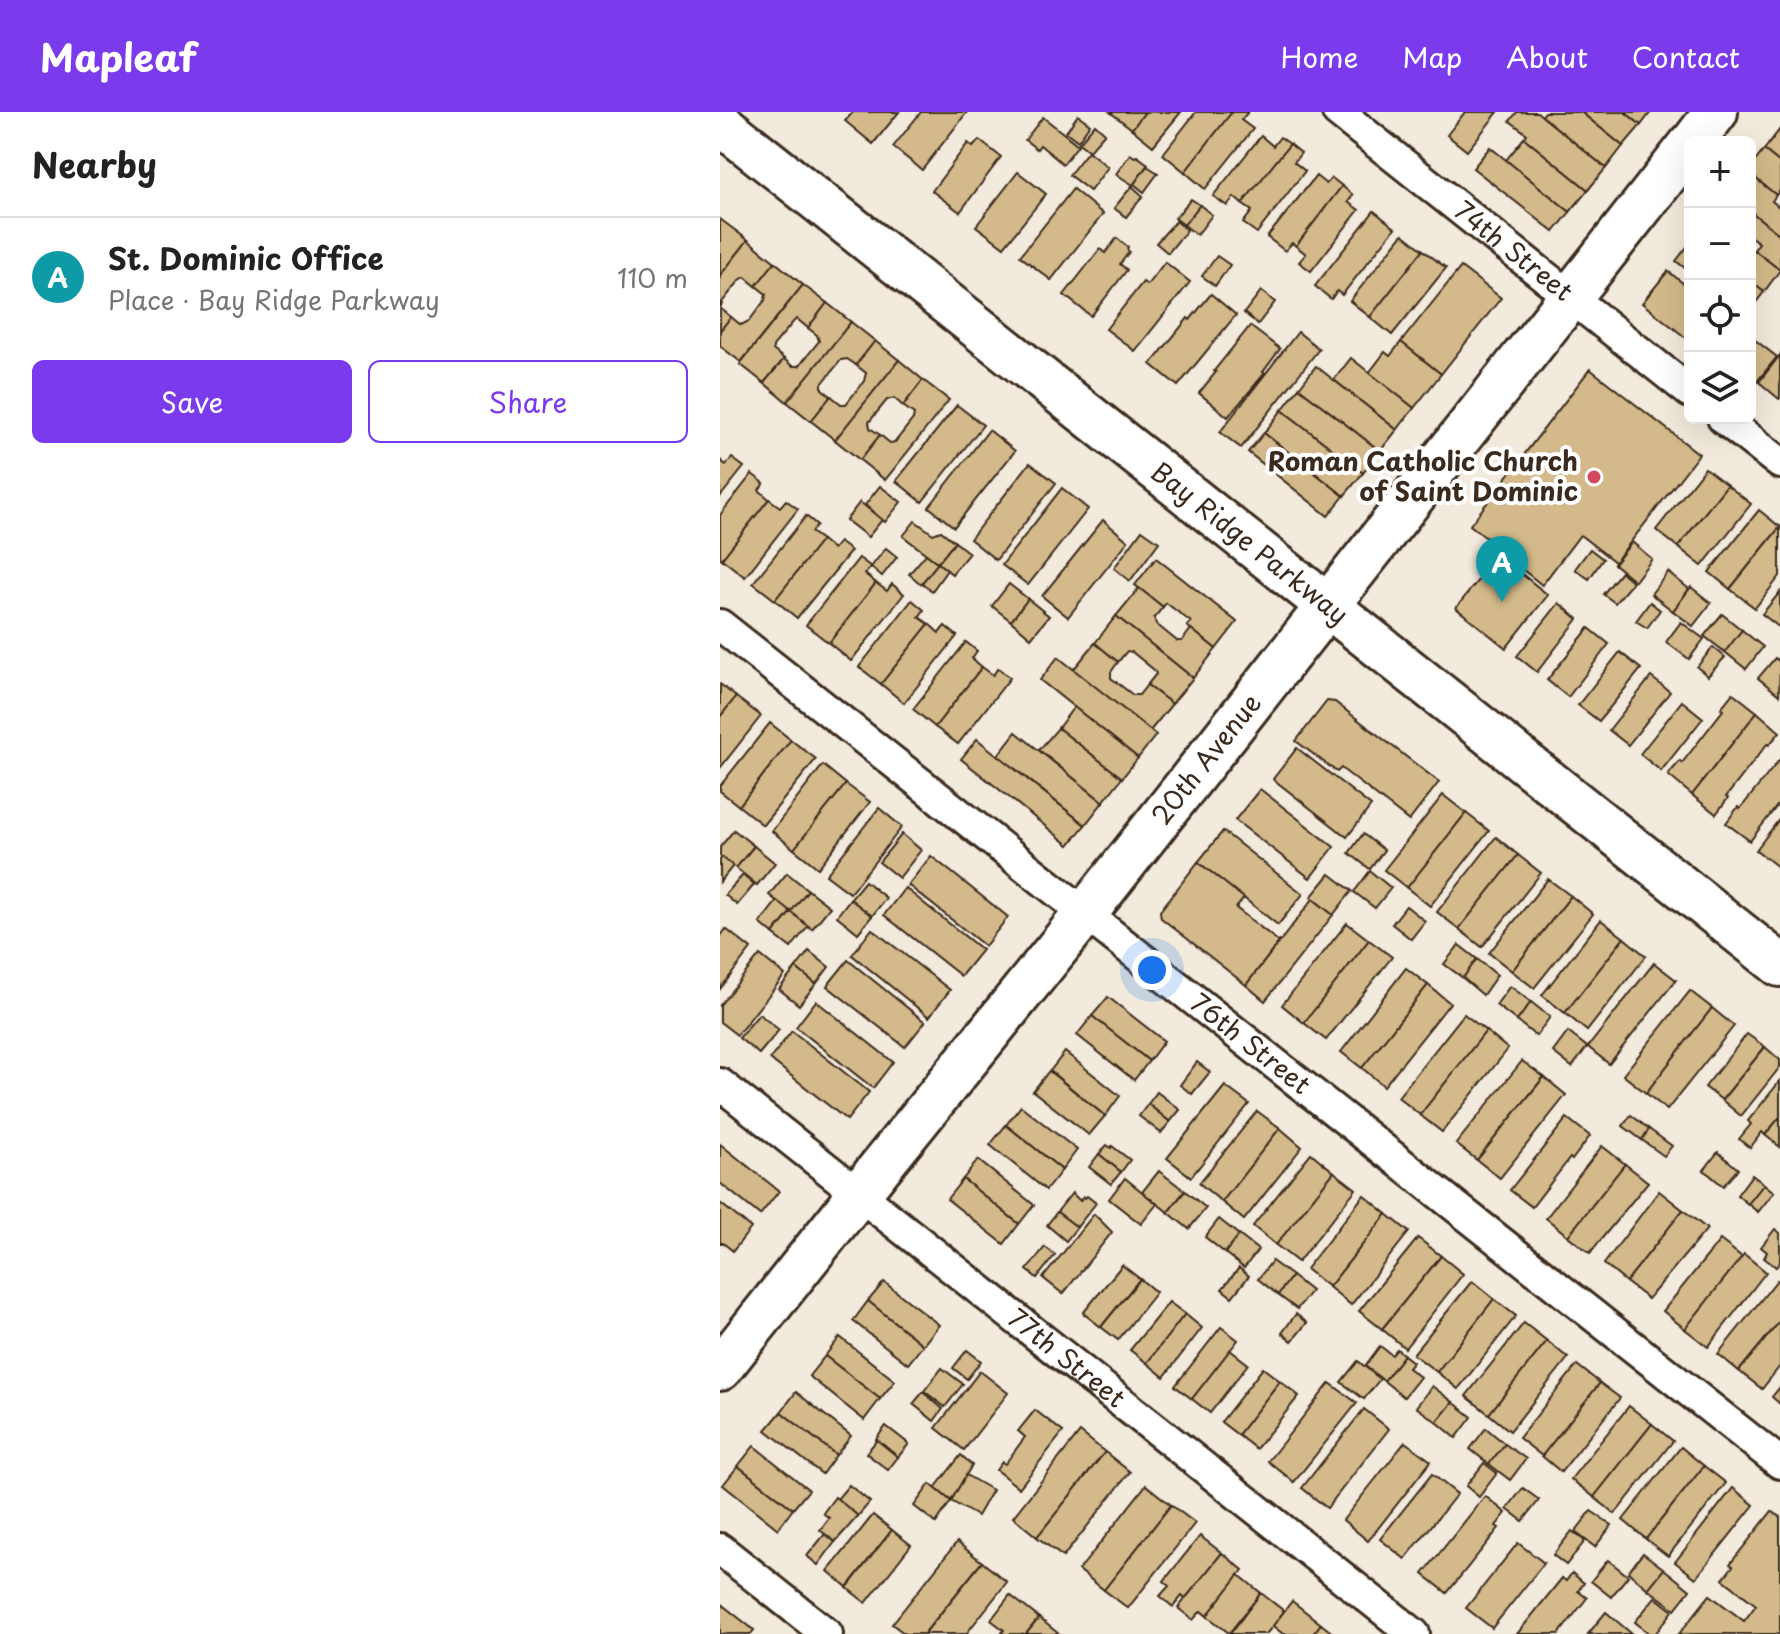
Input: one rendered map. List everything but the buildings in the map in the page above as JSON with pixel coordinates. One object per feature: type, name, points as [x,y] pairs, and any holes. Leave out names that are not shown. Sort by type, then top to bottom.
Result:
[{"type":"street","name":"74th Street","points":[[1338,112],[1684,387]]},
{"type":"street","name":"20th Avenue","points":[[1697,136],[1716,112]]},
{"type":"street","name":"Bay Ridge Parkway","points":[[720,123],[1780,965]]},
{"type":"street","name":"20th Avenue","points":[[720,1369],[1085,914],[1684,153]]},
{"type":"street","points":[[1731,424],[1780,463]]},
{"type":"street","name":"76th Street","points":[[720,625],[1780,1463]]},
{"type":"street","name":"77th Street","points":[[720,1084],[1414,1634]]},
{"type":"street","points":[[720,1549],[827,1634]]},
{"type":"place","name":"Roman Catholic Church of Saint Dominic","points":[[1594,477]]},
{"type":"place","name":"St. Dominic Office","points":[[1502,602]]}]
